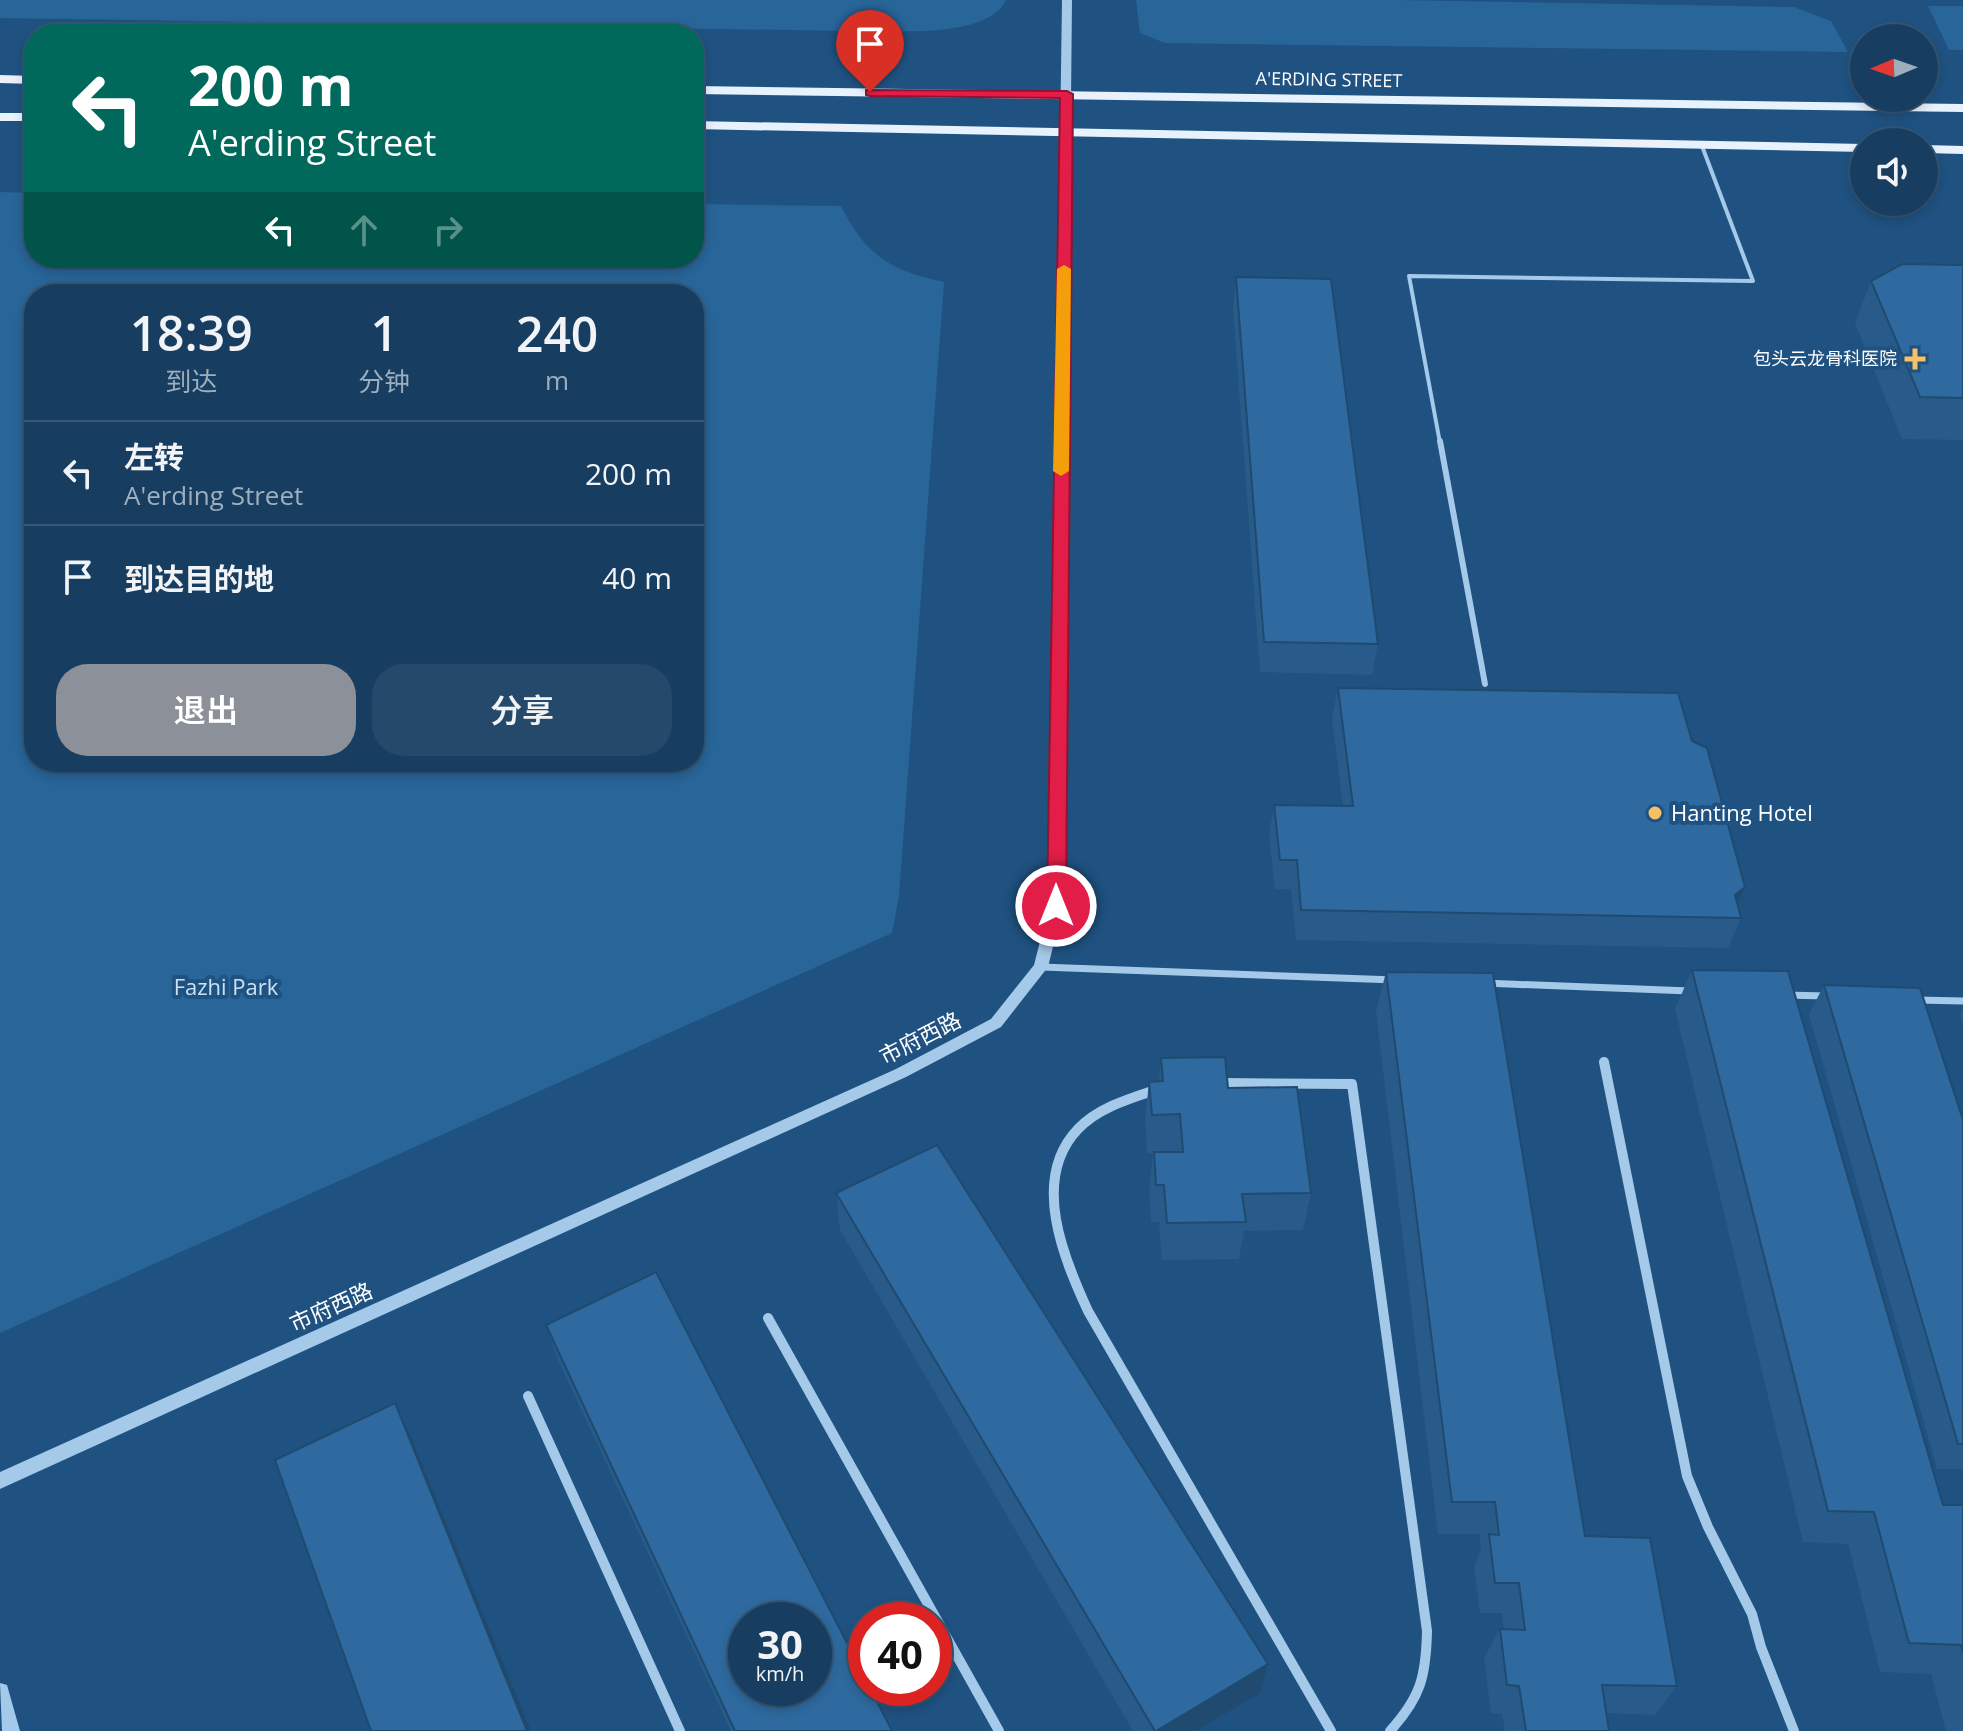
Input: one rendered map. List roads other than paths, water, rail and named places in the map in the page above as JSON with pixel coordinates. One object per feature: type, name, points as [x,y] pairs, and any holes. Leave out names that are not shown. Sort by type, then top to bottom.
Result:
[{"type":"main road","points":[[0,79],[24,80]]},
{"type":"main road","name":"A'ERDING STREET","points":[[704,90],[1963,108]]},
{"type":"main road","points":[[0,117],[24,117]]},
{"type":"main road","points":[[704,125],[1850,148]]},
{"type":"main road","points":[[1938,149],[1963,150]]},
{"type":"street","name":"市府西路","points":[[0,1481],[901,1073],[996,1023],[1041,967],[1056,906],[1067,0]]},
{"type":"street","points":[[1041,967],[1407,980]]},
{"type":"street","points":[[1470,983],[1709,992]]},
{"type":"street","points":[[1772,994],[1836,997]]},
{"type":"street","points":[[1899,999],[1963,1001]]},
{"type":"street","points":[[1604,1062],[1687,1476],[1708,1527],[1752,1614],[1761,1647],[1794,1731]]},
{"type":"street","points":[[1203,1084],[1352,1084],[1427,1631],[1423,1685],[1412,1708],[1390,1731]]},
{"type":"street","points":[[1166,1088],[1130,1098],[1086,1122],[1070,1138],[1055,1179],[1058,1241],[1088,1311],[1331,1731]]},
{"type":"street","points":[[768,1318],[999,1731]]},
{"type":"street","points":[[528,1396],[680,1731]]},
{"type":"street","points":[[0,1692],[11,1731]]},
{"type":"lane","points":[[1485,684],[1409,276],[1753,281],[1702,146]]},
{"type":"place","name":"包头云龙骨科医院","points":[[1915,359]]},
{"type":"place","name":"Hanting Hotel","points":[[1655,813]]},
{"type":"park label","name":"Fazhi Park","points":[[226,987]]}]
